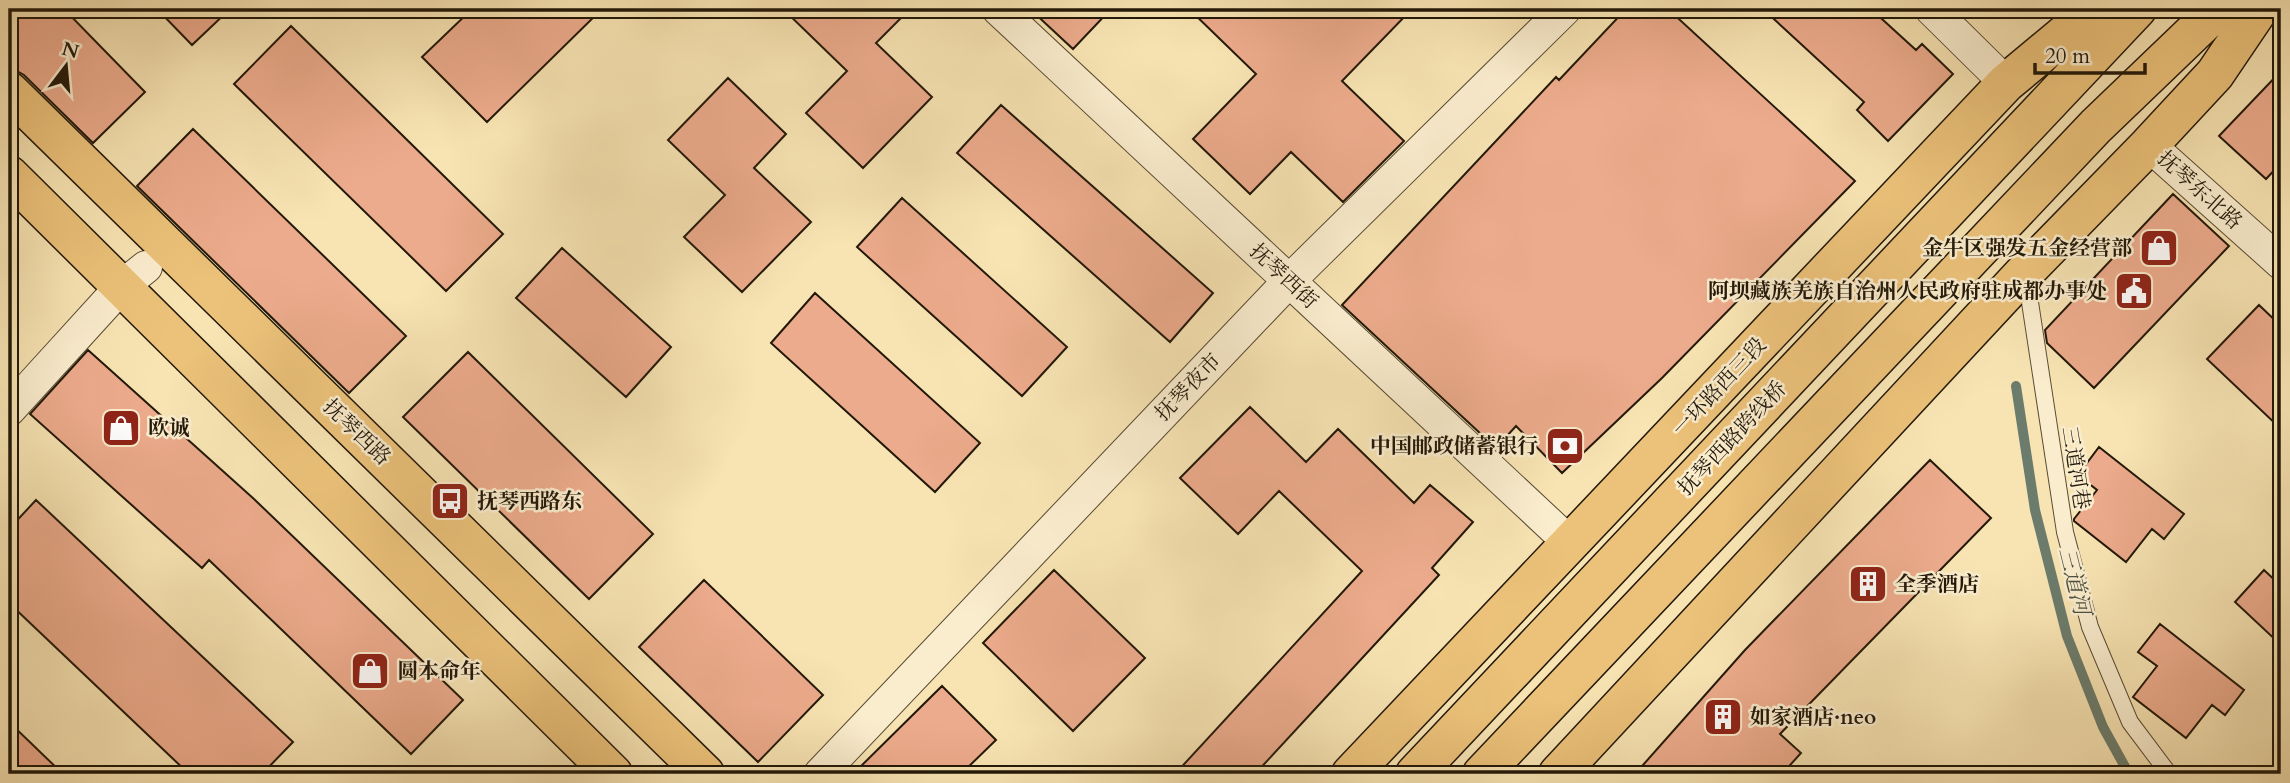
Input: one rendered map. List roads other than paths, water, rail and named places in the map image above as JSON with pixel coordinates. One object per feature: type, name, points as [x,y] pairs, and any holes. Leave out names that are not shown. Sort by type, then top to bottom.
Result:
[{"type":"main road","name":"一环路西三段","points":[[1351,774],[2006,83],[2095,9]]},
{"type":"main road","name":"抚琴西路跨线桥","points":[[1415,774],[2137,9]]},
{"type":"main road","points":[[1482,774],[2096,126],[2218,9]]},
{"type":"main road","points":[[1566,771],[2025,272],[2215,74],[2259,9]]},
{"type":"main road","name":"抚琴西路","points":[[9,91],[705,774]]},
{"type":"main road","points":[[9,175],[133,277],[613,774]]},
{"type":"street","name":"抚琴西街","points":[[998,9],[1571,544]]},
{"type":"street","name":"抚琴夜市","points":[[820,774],[1289,281],[1565,9]]},
{"type":"street","points":[[1931,9],[2006,83]]},
{"type":"street","name":"抚琴东北路","points":[[2149,145],[2281,263]]},
{"type":"street","points":[[9,410],[133,277]]},
{"type":"lane","name":"三道河巷","points":[[2025,272],[2065,532],[2090,627],[2130,722],[2169,774]]},
{"type":"waterway","name":"三道河","points":[[2016,386],[2035,510],[2067,636],[2103,727],[2129,774]]},
{"type":"place","name":"金牛区强发五金经营部","points":[[2159,248]]},
{"type":"place","name":"阿坝藏族羌族自治州人民政府驻成都办事处","points":[[2134,291]]},
{"type":"place","name":"欧诚","points":[[121,428]]},
{"type":"place","name":"中国邮政储蓄银行","points":[[1565,446]]},
{"type":"place","name":"抚琴西路东","points":[[450,501]]},
{"type":"place","name":"全季酒店","points":[[1868,584]]},
{"type":"place","name":"圆本命年","points":[[370,671]]},
{"type":"place","name":"如家酒店·neo","points":[[1723,717]]}]
